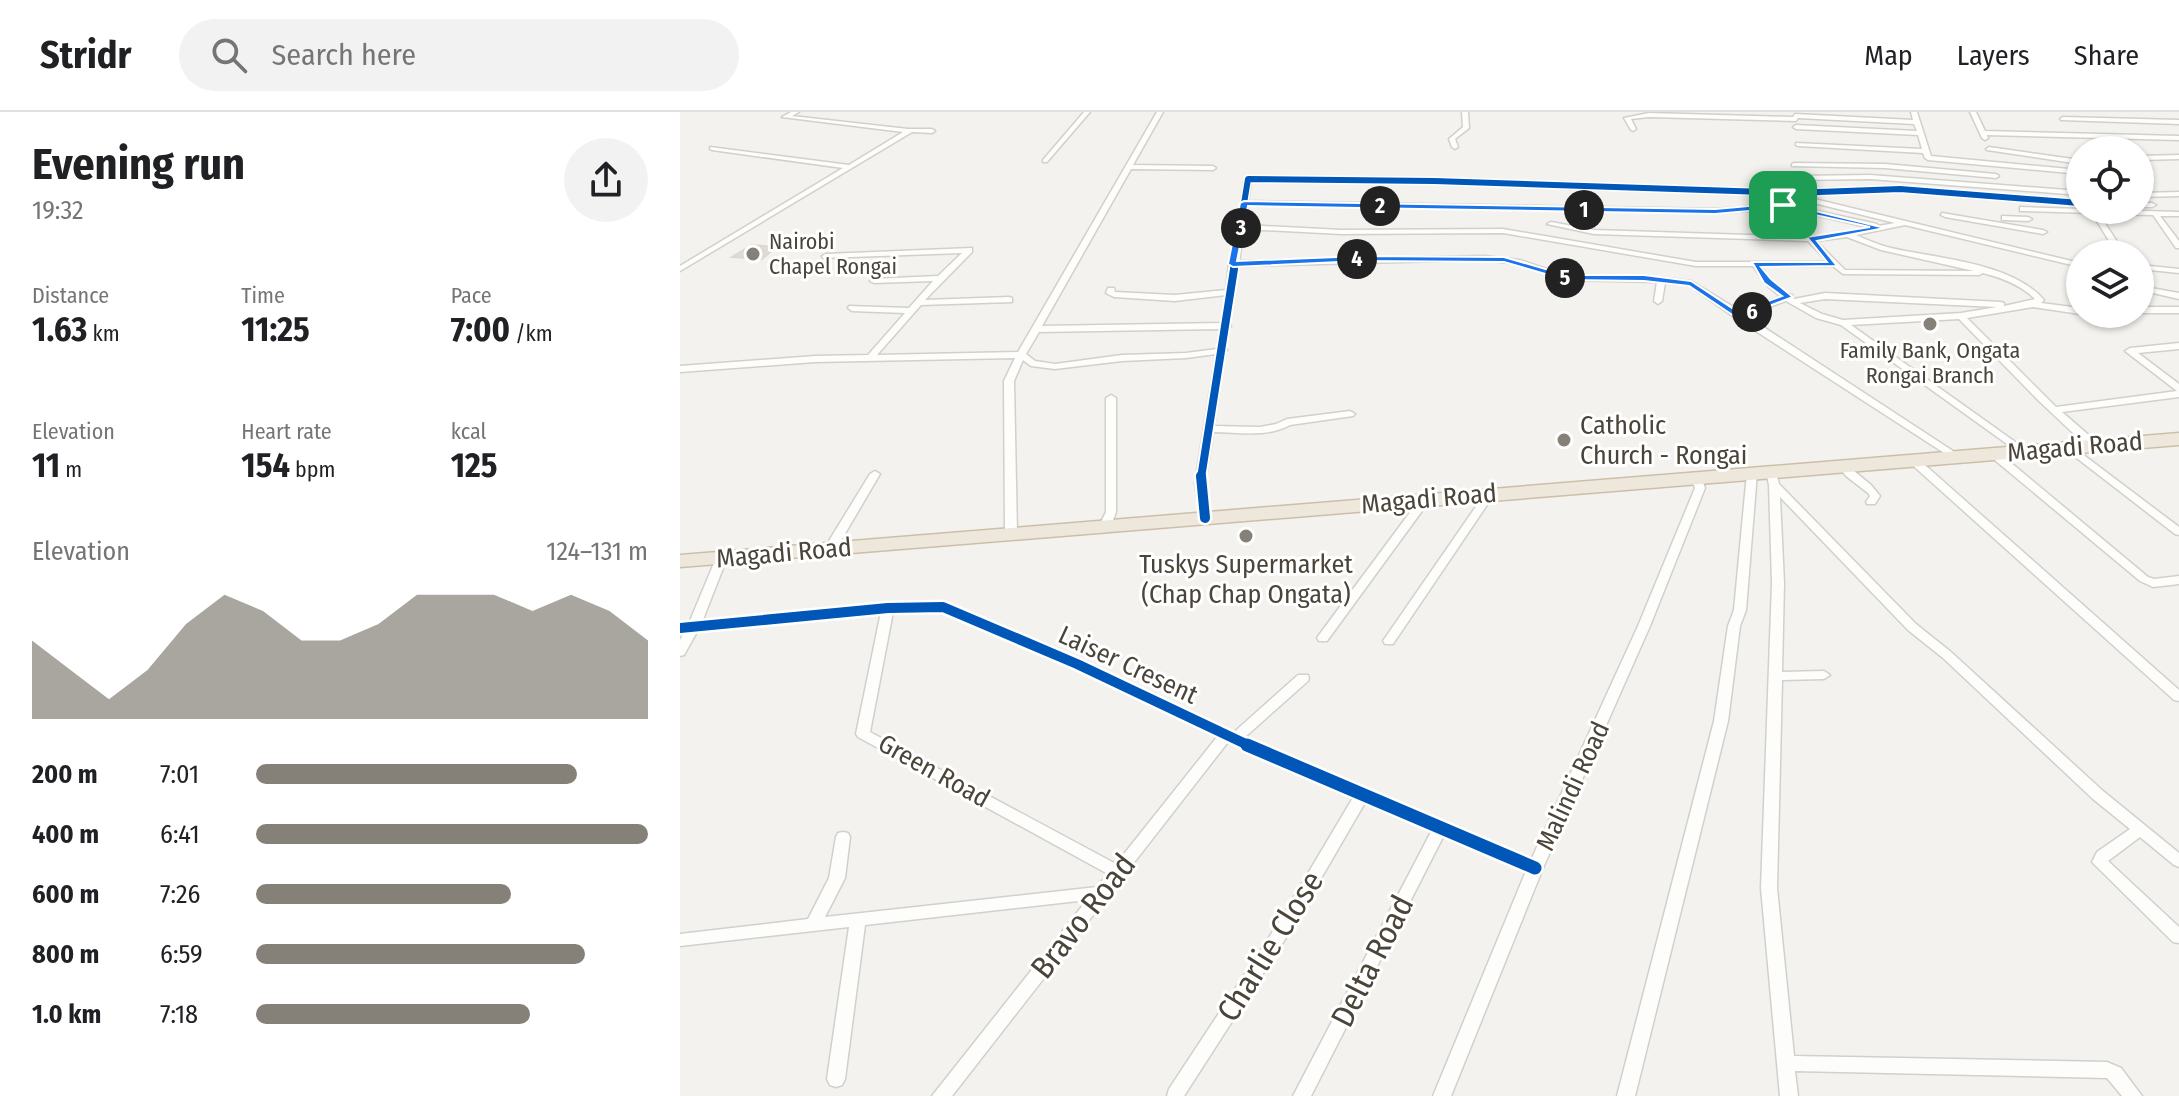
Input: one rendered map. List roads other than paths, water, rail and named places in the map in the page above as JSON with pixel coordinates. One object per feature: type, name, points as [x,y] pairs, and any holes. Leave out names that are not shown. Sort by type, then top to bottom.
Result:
[{"type":"highway","name":"Magadi Road","points":[[680,561],[1696,477],[1765,477],[1842,465],[2179,439]]},
{"type":"street","points":[[796,112],[785,117],[932,131]]},
{"type":"street","points":[[1045,161],[1087,112]]},
{"type":"street","points":[[1011,534],[1009,381],[1160,112]]},
{"type":"street","points":[[1455,147],[1452,139],[1466,128],[1465,112]]},
{"type":"street","points":[[1914,112],[1928,158],[2066,171]]},
{"type":"street","points":[[1794,165],[1874,166],[1992,176],[1989,149],[1973,112]]},
{"type":"street","points":[[2055,112],[2078,136]]},
{"type":"street","points":[[1633,129],[1627,118],[1649,115],[1796,119],[1920,133]]},
{"type":"street","points":[[1796,119],[1854,115],[1918,122]]},
{"type":"street","points":[[1796,119],[1798,144],[1794,165],[1806,194]]},
{"type":"street","points":[[2063,119],[2179,122]]},
{"type":"street","points":[[680,269],[910,130]]},
{"type":"street","points":[[1983,133],[2066,136]]},
{"type":"street","points":[[2154,138],[2179,138]]},
{"type":"street","points":[[1798,144],[1924,151]]},
{"type":"street","points":[[712,148],[851,167]]},
{"type":"street","points":[[1866,148],[1874,166]]},
{"type":"street","points":[[1989,149],[2066,160]]},
{"type":"street","points":[[2154,158],[2179,157]]},
{"type":"street","points":[[1932,181],[1935,171],[1948,161]]},
{"type":"street","points":[[1129,167],[1213,168]]},
{"type":"street","points":[[1797,178],[1870,177],[2066,192]]},
{"type":"street","points":[[1205,518],[1200,483],[1248,179],[1449,182],[1806,194],[1900,189],[2066,202]]},
{"type":"street","points":[[1783,205],[1806,194],[1905,223],[2048,244]]},
{"type":"street","points":[[2154,195],[2179,194]]},
{"type":"street","points":[[2017,198],[2028,219],[2048,244],[2066,256]]},
{"type":"street","points":[[1244,203],[1715,211],[1783,205],[1881,228]]},
{"type":"street","points":[[2023,209],[2066,211]]},
{"type":"street","points":[[2028,219],[1941,215],[2048,244]]},
{"type":"street","points":[[2156,215],[2177,215]]},
{"type":"street","points":[[2156,215],[2179,246]]},
{"type":"street","points":[[1551,224],[1594,232],[1810,239],[1905,223]]},
{"type":"street","points":[[1241,227],[1341,232],[1503,231],[1696,264],[1834,264]]},
{"type":"street","points":[[1848,235],[1890,251],[1990,272],[2036,294],[2040,300],[2033,304]]},
{"type":"street","points":[[1810,239],[1834,264],[1849,273],[1990,272]]},
{"type":"street","points":[[826,256],[969,250],[940,278],[870,358]]},
{"type":"street","points":[[1233,264],[1484,258],[1520,262],[1566,278],[1661,279],[1697,285],[1737,315],[1955,457]]},
{"type":"street","points":[[1755,264],[1768,281],[1792,299],[1825,319],[1843,323],[1961,316],[2033,304],[2066,309]]},
{"type":"street","points":[[2154,268],[2179,271]]},
{"type":"street","points":[[874,281],[940,278]]},
{"type":"street","points":[[1658,301],[1661,279]]},
{"type":"street","points":[[1111,290],[1110,293],[1114,294],[1175,298],[1230,292]]},
{"type":"street","points":[[2154,291],[2179,296]]},
{"type":"street","points":[[1737,315],[1792,299],[1825,296],[2013,306]]},
{"type":"street","points":[[918,303],[1009,300]]},
{"type":"street","points":[[852,308],[911,311]]},
{"type":"street","points":[[2154,310],[2179,310]]},
{"type":"street","points":[[1961,316],[2030,390],[2057,410],[2095,446]]},
{"type":"street","points":[[1843,323],[2021,451]]},
{"type":"street","points":[[1039,329],[1227,326]]},
{"type":"street","points":[[2179,346],[2130,351],[2179,392]]},
{"type":"street","points":[[680,369],[870,358],[1022,356],[1034,364],[1070,366],[1096,360],[1172,354],[1201,356],[1223,350]]},
{"type":"street","points":[[2057,410],[2179,392]]},
{"type":"street","points":[[1105,526],[1111,512],[1111,398]]},
{"type":"street","points":[[1209,429],[1256,429],[1350,414]]},
{"type":"street","points":[[2069,447],[2179,532]]},
{"type":"street","points":[[1994,454],[2144,579],[2153,583],[2179,580]]},
{"type":"street","points":[[1913,460],[2179,697]]},
{"type":"street","points":[[1842,465],[1848,474],[1870,487],[1875,496],[1871,502]]},
{"type":"street","points":[[830,549],[875,474]]},
{"type":"street","name":"Malindi Road","points":[[1442,1096],[1535,868],[1644,626],[1700,488],[1696,477]]},
{"type":"street","points":[[1765,477],[1778,583],[1769,888],[1789,1096]]},
{"type":"street","points":[[1765,477],[1912,627],[1947,655],[2098,795],[2179,861]]},
{"type":"street","points":[[1626,1096],[1721,721],[1734,626],[1740,610],[1765,477]]},
{"type":"street","points":[[1389,641],[1470,525],[1482,505],[1479,494]]},
{"type":"street","points":[[1323,638],[1417,511],[1409,501]]},
{"type":"street","points":[[680,652],[687,627],[721,558]]},
{"type":"street","name":"Laiser Cresent","points":[[687,627],[888,608],[943,607],[1077,664],[1230,737],[1535,868]]},
{"type":"street","name":"Green Road","points":[[888,608],[863,734],[1118,872]]},
{"type":"street","points":[[1775,676],[1824,675]]},
{"type":"street","name":"Bravo Road","points":[[941,1096],[1118,872],[1230,737],[1303,678]]},
{"type":"street","name":"Charlie Close","points":[[1175,1095],[1285,926],[1362,795]]},
{"type":"street","name":"Delta Road","points":[[1302,1096],[1441,826]]},
{"type":"street","points":[[2141,829],[2102,856],[2100,862],[2179,937]]},
{"type":"street","points":[[813,925],[837,878],[843,837]]},
{"type":"street","points":[[680,940],[1103,892]]},
{"type":"street","points":[[836,1079],[858,920]]},
{"type":"street","points":[[1787,1063],[2107,1070],[2115,1073],[2133,1096]]},
{"type":"place","name":"Nairobi Chapel Rongai","points":[[753,254]]},
{"type":"place","name":"Family Bank, Ongata Rongai Branch","points":[[1930,324]]},
{"type":"place","name":"Catholic Church - Rongai","points":[[1564,440]]},
{"type":"place","name":"Tuskys Supermarket (Chap Chap Ongata)","points":[[1246,536]]}]
